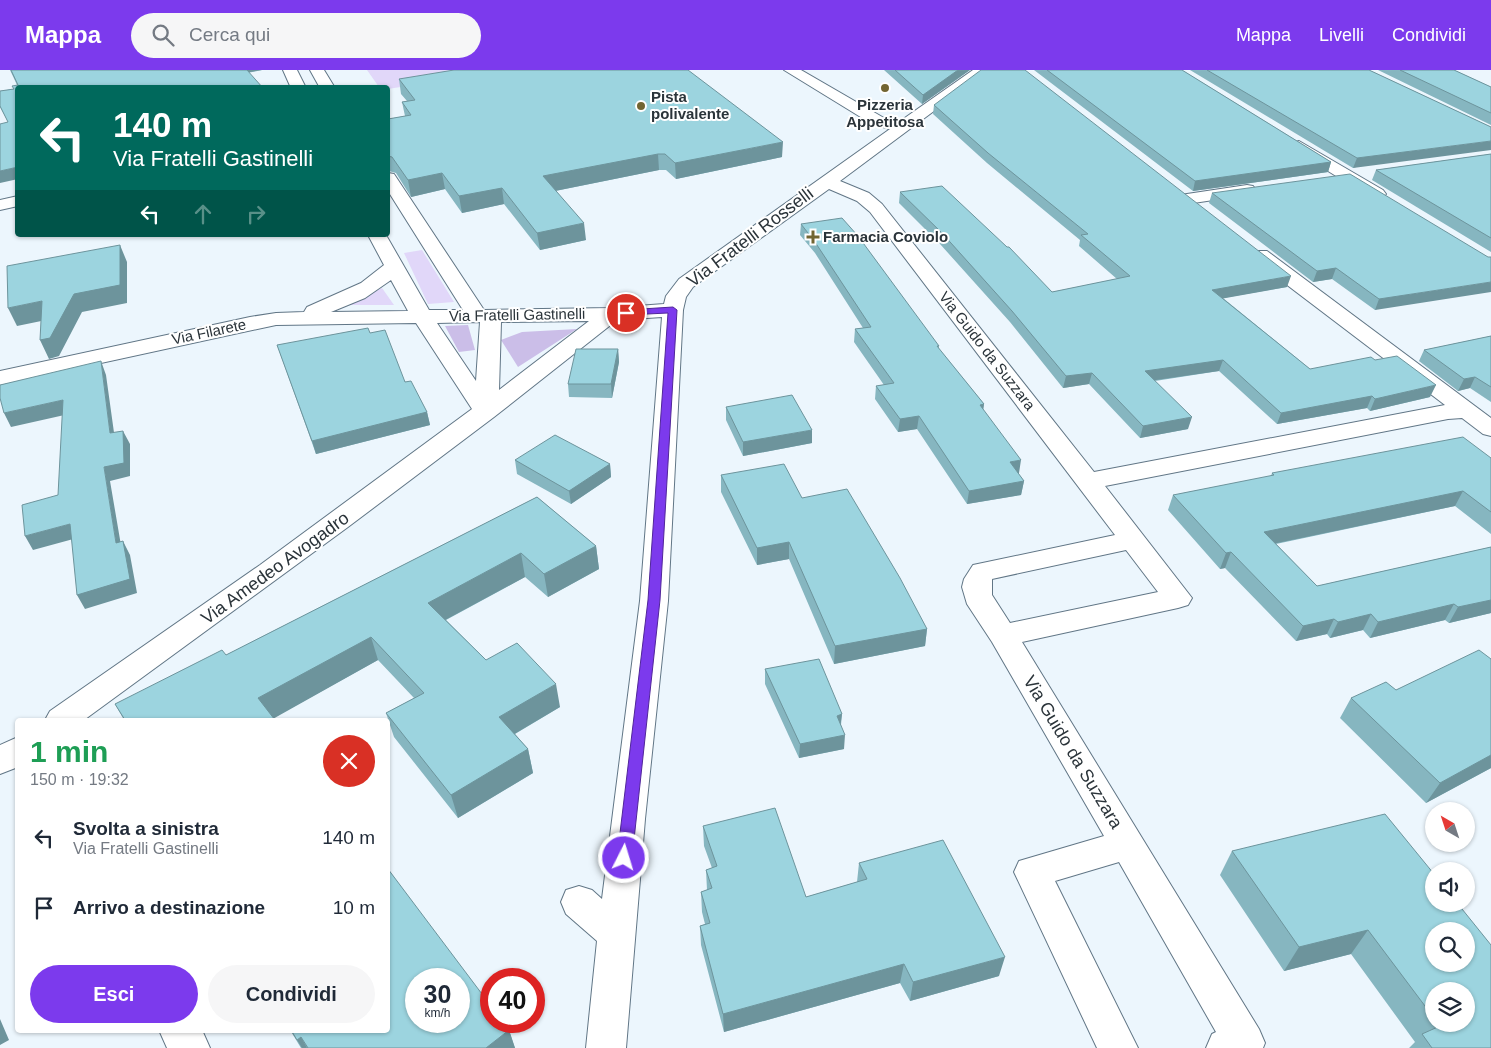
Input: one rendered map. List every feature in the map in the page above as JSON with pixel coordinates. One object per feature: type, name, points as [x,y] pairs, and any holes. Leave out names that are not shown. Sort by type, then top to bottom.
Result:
[{"type":"street","points":[[290,70],[298,85]]},
{"type":"street","points":[[317,70],[326,85]]},
{"type":"street","points":[[790,70],[878,121],[900,127]]},
{"type":"street","name":"Via Fratelli Rosselli","points":[[606,1048],[628,819],[654,600],[673,310],[676,296],[686,283],[900,127],[982,70]]},
{"type":"street","points":[[1283,136],[1390,202]]},
{"type":"street","points":[[1320,180],[1377,172]]},
{"type":"street","points":[[390,181],[484,315],[486,412]]},
{"type":"street","name":"Via Guido da Suzzara","points":[[826,181],[863,197],[876,208],[1131,540],[1178,598],[1003,635]]},
{"type":"street","points":[[1171,187],[1210,216]]},
{"type":"street","points":[[1187,199],[1263,188]]},
{"type":"street","points":[[0,205],[15,202]]},
{"type":"street","name":"Via Fratelli Gastinelli","points":[[378,237],[421,315],[486,412]]},
{"type":"street","points":[[1248,246],[1491,429]]},
{"type":"street","points":[[299,318],[371,286],[385,276],[394,265]]},
{"type":"street","name":"Via Fratelli Gastinelli","points":[[421,315],[611,314],[673,310]]},
{"type":"street","name":"Via Amedeo Avogadro","points":[[64,718],[189,631],[486,412],[611,314]]},
{"type":"street","name":"Via Filarete","points":[[0,378],[250,323],[299,318],[421,315]]},
{"type":"street","points":[[1088,482],[1448,412],[1466,411]]},
{"type":"street","name":"Via Guido da Suzzara","points":[[1131,540],[983,572],[978,577],[976,583],[977,593],[1245,1043],[1226,1048]]},
{"type":"street","name":"Via Guido da Suzzara","points":[[1118,1048],[1032,872],[1128,844]]},
{"type":"street","points":[[579,902],[617,934]]},
{"type":"street","points":[[181,1033],[190,1048]]},
{"type":"shaded area","points":[[367,70],[507,70],[390,89],[390,85],[378,85]]},
{"type":"shaded area","points":[[422,250],[454,302],[428,304],[404,253]]},
{"type":"shaded area","points":[[382,288],[394,305],[349,305]]},
{"type":"shaded area","points":[[468,325],[475,350],[459,352],[445,326]]},
{"type":"shaded area","points":[[577,329],[518,367],[501,340],[522,332]]},
{"type":"building","points":[[11,70],[247,70],[260,85],[18,85]]},
{"type":"building","points":[[454,70],[688,70],[783,142],[675,163],[665,154],[658,154],[543,176],[584,223],[537,233],[502,188],[459,196],[442,173],[408,180],[390,156],[390,119],[411,115],[402,102],[415,100],[399,79]]},
{"type":"building","points":[[895,70],[958,70],[923,95]]},
{"type":"building","points":[[981,70],[1025,70],[1291,276],[1212,290],[1310,369],[1371,357],[1375,360],[1397,356],[1436,385],[1375,399],[1372,396],[1281,413],[1223,360],[1145,371],[1192,417],[1143,426],[1092,373],[1066,376],[1012,311],[942,233],[900,192],[942,186],[1009,247],[1052,292],[1130,276],[1081,235],[1088,234],[988,153],[934,105]]},
{"type":"building","points":[[1047,70],[1182,70],[1331,162],[1195,181]]},
{"type":"building","points":[[1207,70],[1369,70],[1491,127],[1491,141],[1357,158]]},
{"type":"building","points":[[1400,70],[1454,70],[1491,87],[1491,113]]},
{"type":"building","points":[[12,86],[15,86],[15,168],[0,171],[0,124],[8,122],[0,106],[0,91],[14,89]]},
{"type":"building","points":[[1491,154],[1491,238],[1376,170]]},
{"type":"building","points":[[1350,174],[1488,257],[1491,257],[1491,282],[1379,299],[1336,268],[1317,271],[1212,193]]},
{"type":"building","points":[[842,218],[858,236],[939,346],[937,346],[984,404],[980,405],[1021,460],[1010,462],[1024,481],[969,491],[919,416],[900,419],[876,386],[894,383],[855,329],[871,327],[801,224]]},
{"type":"building","points":[[120,245],[120,285],[74,294],[50,338],[40,340],[42,301],[8,308],[7,266]]},
{"type":"building","points":[[368,328],[370,333],[385,330],[405,382],[411,381],[427,412],[312,441],[277,345]]},
{"type":"building","points":[[1491,336],[1491,387],[1475,377],[1464,379],[1424,350]]},
{"type":"building","points":[[576,349],[618,349],[611,384],[568,384]]},
{"type":"building","points":[[101,361],[110,433],[123,431],[124,463],[104,467],[116,543],[123,541],[130,579],[77,595],[70,524],[25,536],[22,505],[58,495],[63,400],[4,413],[0,398],[0,385]]},
{"type":"building","points":[[792,395],[812,430],[743,442],[726,407]]},
{"type":"building","points":[[555,435],[610,464],[569,491],[515,460]]},
{"type":"building","points":[[1463,437],[1491,458],[1491,512],[1463,491],[1264,532],[1317,586],[1491,547],[1491,600],[1458,607],[1454,604],[1378,622],[1371,614],[1338,622],[1334,619],[1303,626],[1231,552],[1226,553],[1173,495],[1274,475],[1272,473]]},
{"type":"building","points":[[784,464],[802,498],[847,489],[900,578],[927,629],[835,646],[789,542],[757,548],[721,475]]},
{"type":"building","points":[[537,497],[596,546],[544,574],[521,553],[428,603],[486,660],[517,643],[556,684],[499,717],[528,749],[451,795],[386,713],[424,693],[371,637],[258,698],[273,718],[124,718],[115,704],[222,650],[226,655]]},
{"type":"building","points":[[1479,650],[1491,659],[1491,755],[1440,783],[1351,698],[1386,682],[1396,690]]},
{"type":"building","points":[[819,659],[842,714],[837,716],[845,735],[800,744],[765,669]]},
{"type":"building","points":[[775,808],[806,897],[867,879],[859,863],[943,840],[1005,957],[913,982],[904,964],[723,1014],[700,926],[710,923],[701,892],[712,888],[706,870],[717,866],[703,826]]},
{"type":"building","points":[[1385,814],[1425,863],[1425,912],[1464,912],[1472,922],[1425,922],[1425,972],[1475,972],[1475,925],[1491,945],[1491,1048],[1432,1048],[1422,1034],[1426,1032],[1475,1032],[1475,982],[1425,982],[1425,1006],[1368,930],[1299,947],[1232,851]]},
{"type":"building","points":[[390,872],[462,968],[405,968],[405,1033],[470,1033],[470,978],[480,991],[480,1033],[505,1033],[486,1048],[308,1048],[301,1037],[297,1040],[293,1033],[390,1033]]},
{"type":"place","name":"Pizzeria Appetitosa","points":[[885,88]]},
{"type":"place","name":"Pista polivalente","points":[[641,106]]},
{"type":"place","name":"Farmacia Coviolo","points":[[813,237]]},
{"type":"route","points":[[624,858],[654,600],[673,310],[626,313]]}]
